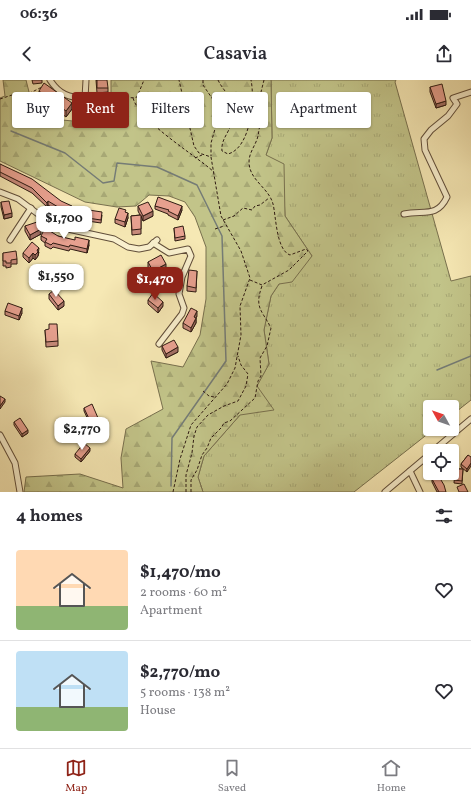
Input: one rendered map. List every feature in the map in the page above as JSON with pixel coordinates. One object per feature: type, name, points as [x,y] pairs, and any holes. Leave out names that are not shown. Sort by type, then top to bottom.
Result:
[{"type":"street","points":[[85,92],[86,80]]},
{"type":"street","points":[[51,81],[59,92],[66,96],[72,97]]},
{"type":"street","points":[[404,214],[435,211],[442,207],[447,197],[425,150],[424,139],[431,130],[448,116],[457,104],[452,98],[471,92]]},
{"type":"street","points":[[0,192],[31,208],[54,226],[114,238],[128,247],[139,249],[149,247],[155,241],[169,253],[188,249],[191,256],[182,277],[179,294],[184,308],[182,314],[159,344]]},
{"type":"street","points":[[10,240],[31,208]]},
{"type":"street","points":[[441,444],[471,419]]},
{"type":"street","points":[[0,435],[15,463],[20,492]]},
{"type":"street","points":[[385,492],[423,460]]},
{"type":"street","points":[[410,471],[420,492]]},
{"type":"path","points":[[129,97],[133,98],[138,95],[144,80]]},
{"type":"path","points":[[179,80],[196,151],[202,155],[211,157]]},
{"type":"path","points":[[173,492],[180,459],[191,425],[232,377],[241,335],[240,306],[249,280],[248,269],[241,251],[231,233],[225,226],[223,220],[211,157],[211,143],[219,116],[216,104],[203,85],[203,80]]},
{"type":"path","points":[[218,80],[225,92]]},
{"type":"path","points":[[251,80],[251,92]]},
{"type":"path","points":[[261,92],[264,80]]},
{"type":"path","points":[[0,99],[15,94],[30,93],[51,81]]},
{"type":"path","points":[[133,98],[135,105],[141,113],[185,152],[214,173]]},
{"type":"path","points":[[231,128],[222,146],[222,151],[224,153],[233,153],[244,141],[248,128]]},
{"type":"path","points":[[191,492],[191,480],[211,438],[224,423],[230,421],[255,398],[258,381],[261,376],[260,358],[267,346],[271,328],[259,310],[258,298],[262,285],[289,270],[308,251],[306,250],[290,255],[284,250],[275,222],[274,205],[254,178],[249,162],[250,152],[260,128]]},
{"type":"path","points":[[195,158],[202,155]]},
{"type":"path","points":[[223,220],[234,216],[242,208],[252,210],[255,206],[260,205],[269,197]]},
{"type":"path","points":[[215,229],[225,226]]},
{"type":"path","points":[[249,280],[262,285]]},
{"type":"path","points":[[186,492],[186,475],[197,427],[208,415],[224,406],[238,402],[246,386],[248,374],[241,365],[238,354]]},
{"type":"path","points":[[203,391],[206,394],[215,397]]},
{"type":"green space","points":[[3,80],[26,80],[29,92],[12,92],[12,128],[64,128],[64,120],[72,121],[72,128],[129,128],[129,92],[111,92],[111,80],[271,80],[272,138],[266,155],[284,164],[285,216],[312,256],[292,282],[279,284],[271,296],[264,330],[269,364],[257,386],[274,410],[240,415],[204,456],[198,477],[203,492],[24,492],[26,477],[80,474],[123,488],[121,458],[126,429],[163,409],[151,361],[183,367],[200,335],[206,299],[206,247],[195,217],[185,202],[169,196],[149,195],[136,206],[117,207],[85,202],[0,161],[0,98],[5,96]]},
{"type":"green space","points":[[271,80],[396,80],[395,82],[451,281],[471,276],[471,400],[459,409],[459,400],[423,400],[423,436],[425,436],[354,492],[203,492],[198,477],[204,456],[240,415],[269,364],[264,330],[271,296],[279,284],[312,256],[285,216],[284,196],[266,155],[272,138]]},
{"type":"building","points":[[97,80],[107,80],[108,88],[97,88]]},
{"type":"building","points":[[44,83],[57,92],[40,92],[39,91]]},
{"type":"building","points":[[442,84],[446,101],[436,104],[430,87]]},
{"type":"building","points":[[64,97],[72,103],[66,111],[64,110]]},
{"type":"building","points":[[0,164],[32,179],[61,201],[72,206],[68,213],[48,201],[47,203],[32,188],[0,172]]},
{"type":"building","points":[[158,197],[182,206],[178,216],[168,211],[169,210],[155,206]]},
{"type":"building","points":[[9,201],[12,213],[4,215],[1,202]]},
{"type":"building","points":[[148,202],[153,211],[143,216],[138,206]]},
{"type":"building","points":[[75,208],[102,212],[101,220],[74,216]]},
{"type":"building","points":[[119,208],[126,210],[125,212],[128,213],[125,222],[115,219]]},
{"type":"building","points":[[141,215],[141,229],[132,230],[131,216]]},
{"type":"building","points":[[37,222],[41,229],[30,235],[25,226]]},
{"type":"building","points":[[183,226],[185,236],[175,238],[174,228]]},
{"type":"building","points":[[45,228],[58,236],[75,240],[75,237],[89,240],[87,249],[53,243],[51,245],[45,242],[47,239],[41,236]]},
{"type":"building","points":[[32,242],[39,248],[35,255],[33,253],[29,258],[23,253]]},
{"type":"building","points":[[16,251],[17,259],[11,260],[11,263],[6,263],[6,261],[3,261],[3,253]]},
{"type":"building","points":[[161,255],[166,264],[153,271],[148,262]]},
{"type":"building","points":[[189,270],[197,271],[196,288],[187,286]]},
{"type":"building","points":[[54,290],[64,301],[58,306],[49,294]]},
{"type":"building","points":[[153,293],[163,302],[158,308],[148,300]]},
{"type":"building","points":[[8,303],[22,308],[19,316],[5,311]]},
{"type":"building","points":[[191,308],[197,311],[194,317],[196,318],[191,328],[183,323]]},
{"type":"building","points":[[49,324],[57,324],[58,341],[46,342],[45,330],[49,329]]},
{"type":"building","points":[[174,340],[178,347],[166,354],[162,346]]},
{"type":"building","points":[[0,396],[5,399],[0,406]]},
{"type":"building","points":[[92,404],[98,418],[90,421],[84,408]]},
{"type":"building","points":[[20,418],[28,430],[22,434],[14,422]]},
{"type":"building","points":[[84,443],[90,448],[81,459],[75,454]]},
{"type":"building","points":[[468,455],[471,457],[471,463],[467,469],[461,464]]},
{"type":"building","points":[[459,469],[463,469],[462,481],[454,480],[459,480]]},
{"type":"building","points":[[433,480],[441,480],[444,485],[446,492],[439,492]]},
{"type":"building","points":[[464,484],[468,492],[459,492],[457,487]]},
{"type":"waterway","points":[[11,131],[65,153],[103,183],[114,181],[117,163],[157,167],[197,185],[222,236],[226,361],[172,438],[171,486]]},
{"type":"waterway","points":[[437,370],[471,356]]}]
